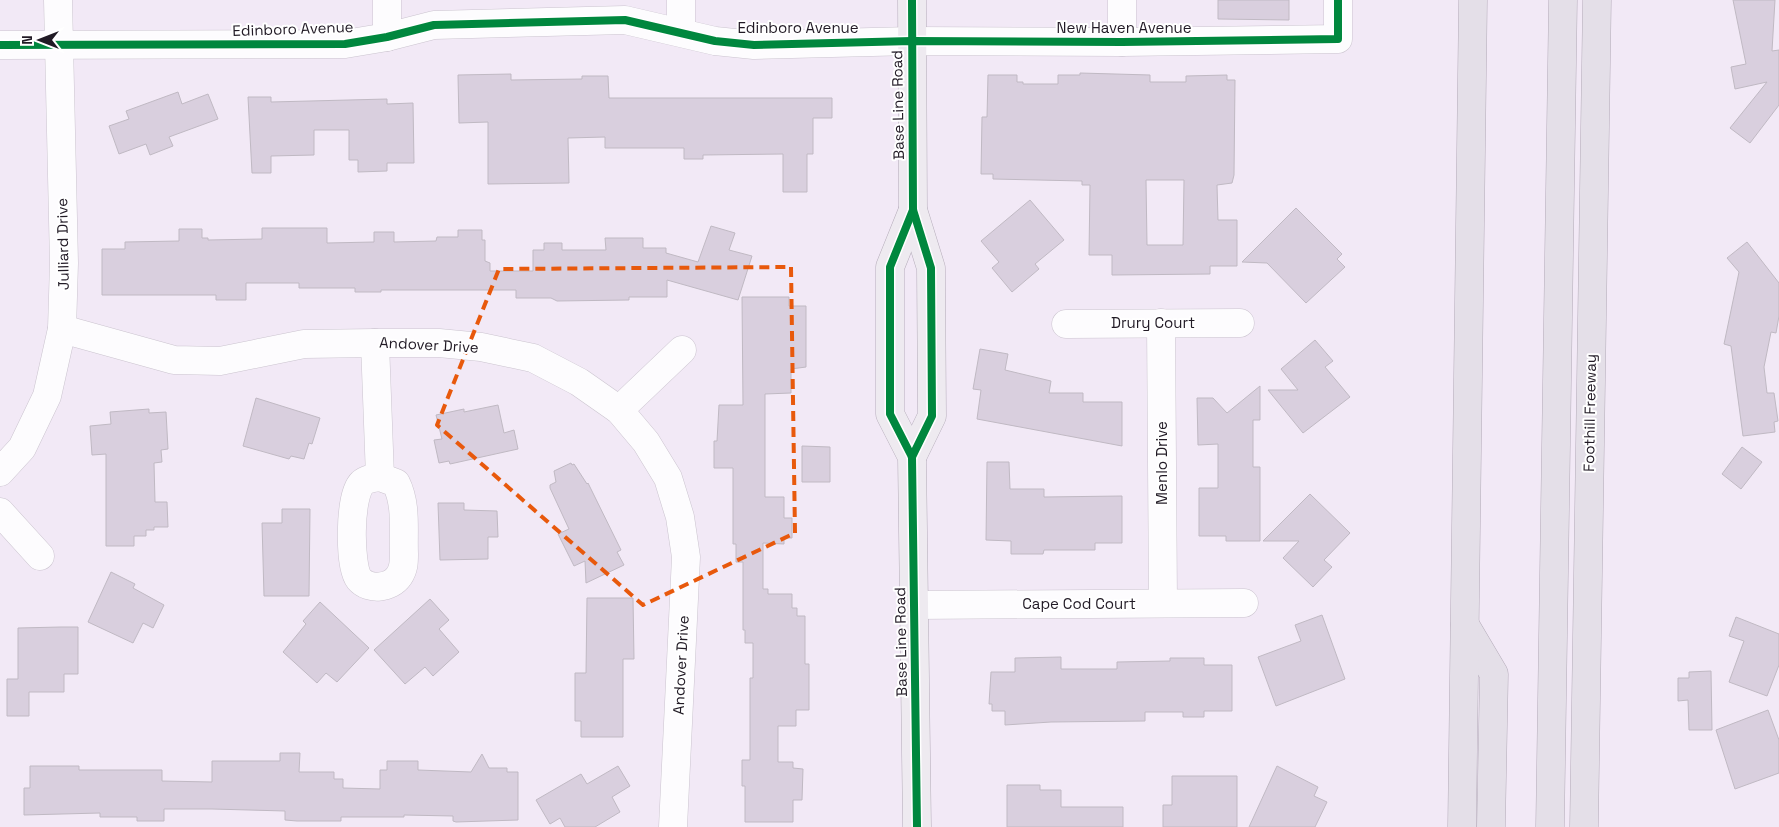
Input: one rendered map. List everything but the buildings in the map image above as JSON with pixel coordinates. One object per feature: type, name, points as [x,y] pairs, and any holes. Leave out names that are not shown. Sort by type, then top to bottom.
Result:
[{"type":"highway","points":[[1462,827],[1472,0]]},
{"type":"highway","points":[[1550,827],[1563,0]]},
{"type":"highway","name":"Foothill Freeway","points":[[1584,827],[1597,0]]},
{"type":"highway","points":[[1464,623],[1494,674],[1491,827]]},
{"type":"main road","name":"Base Line Road","points":[[912,0],[913,210],[931,268],[932,416],[912,457]]},
{"type":"main road","name":"Base Line Road","points":[[913,210],[890,267],[890,414],[912,457],[917,827]]},
{"type":"street","name":"Julliard Drive","points":[[0,472],[22,448],[47,396],[62,330],[64,263],[58,0]]},
{"type":"street","points":[[387,0],[388,37]]},
{"type":"street","points":[[681,0],[681,31]]},
{"type":"street","points":[[1122,0],[1122,42]]},
{"type":"street","name":"New Haven Avenue","points":[[912,41],[1122,42],[1338,39],[1338,0]]},
{"type":"street","name":"Edinboro Avenue","points":[[0,45],[345,44],[388,37],[434,25],[625,20],[681,31],[716,41],[754,45],[912,41]]},
{"type":"street","name":"Menlo Drive","points":[[1161,323],[1163,603]]},
{"type":"street","name":"Drury Court","points":[[1066,324],[1240,323]]},
{"type":"street","name":"Andover Drive","points":[[62,330],[174,360],[220,360],[304,344],[439,343],[481,347],[533,358],[579,382],[619,410],[646,442],[668,478],[680,517],[686,556],[673,827]]},
{"type":"street","points":[[375,343],[380,478]]},
{"type":"street","points":[[619,410],[682,350]]},
{"type":"street","points":[[0,512],[40,556]]},
{"type":"street","name":"Cape Cod Court","points":[[914,605],[1244,603]]},
{"type":"highlighted area","points":[[791,267],[795,533],[643,605],[437,425],[499,269]]},
{"type":"cycle path","points":[[912,0],[913,210],[931,268],[932,416],[912,457]]},
{"type":"cycle path","points":[[0,45],[345,44],[387,37],[434,25],[625,20],[715,41],[754,45],[912,41],[1122,42],[1338,39],[1338,0]]},
{"type":"cycle path","points":[[913,210],[890,267],[890,414],[912,457],[917,827]]}]
